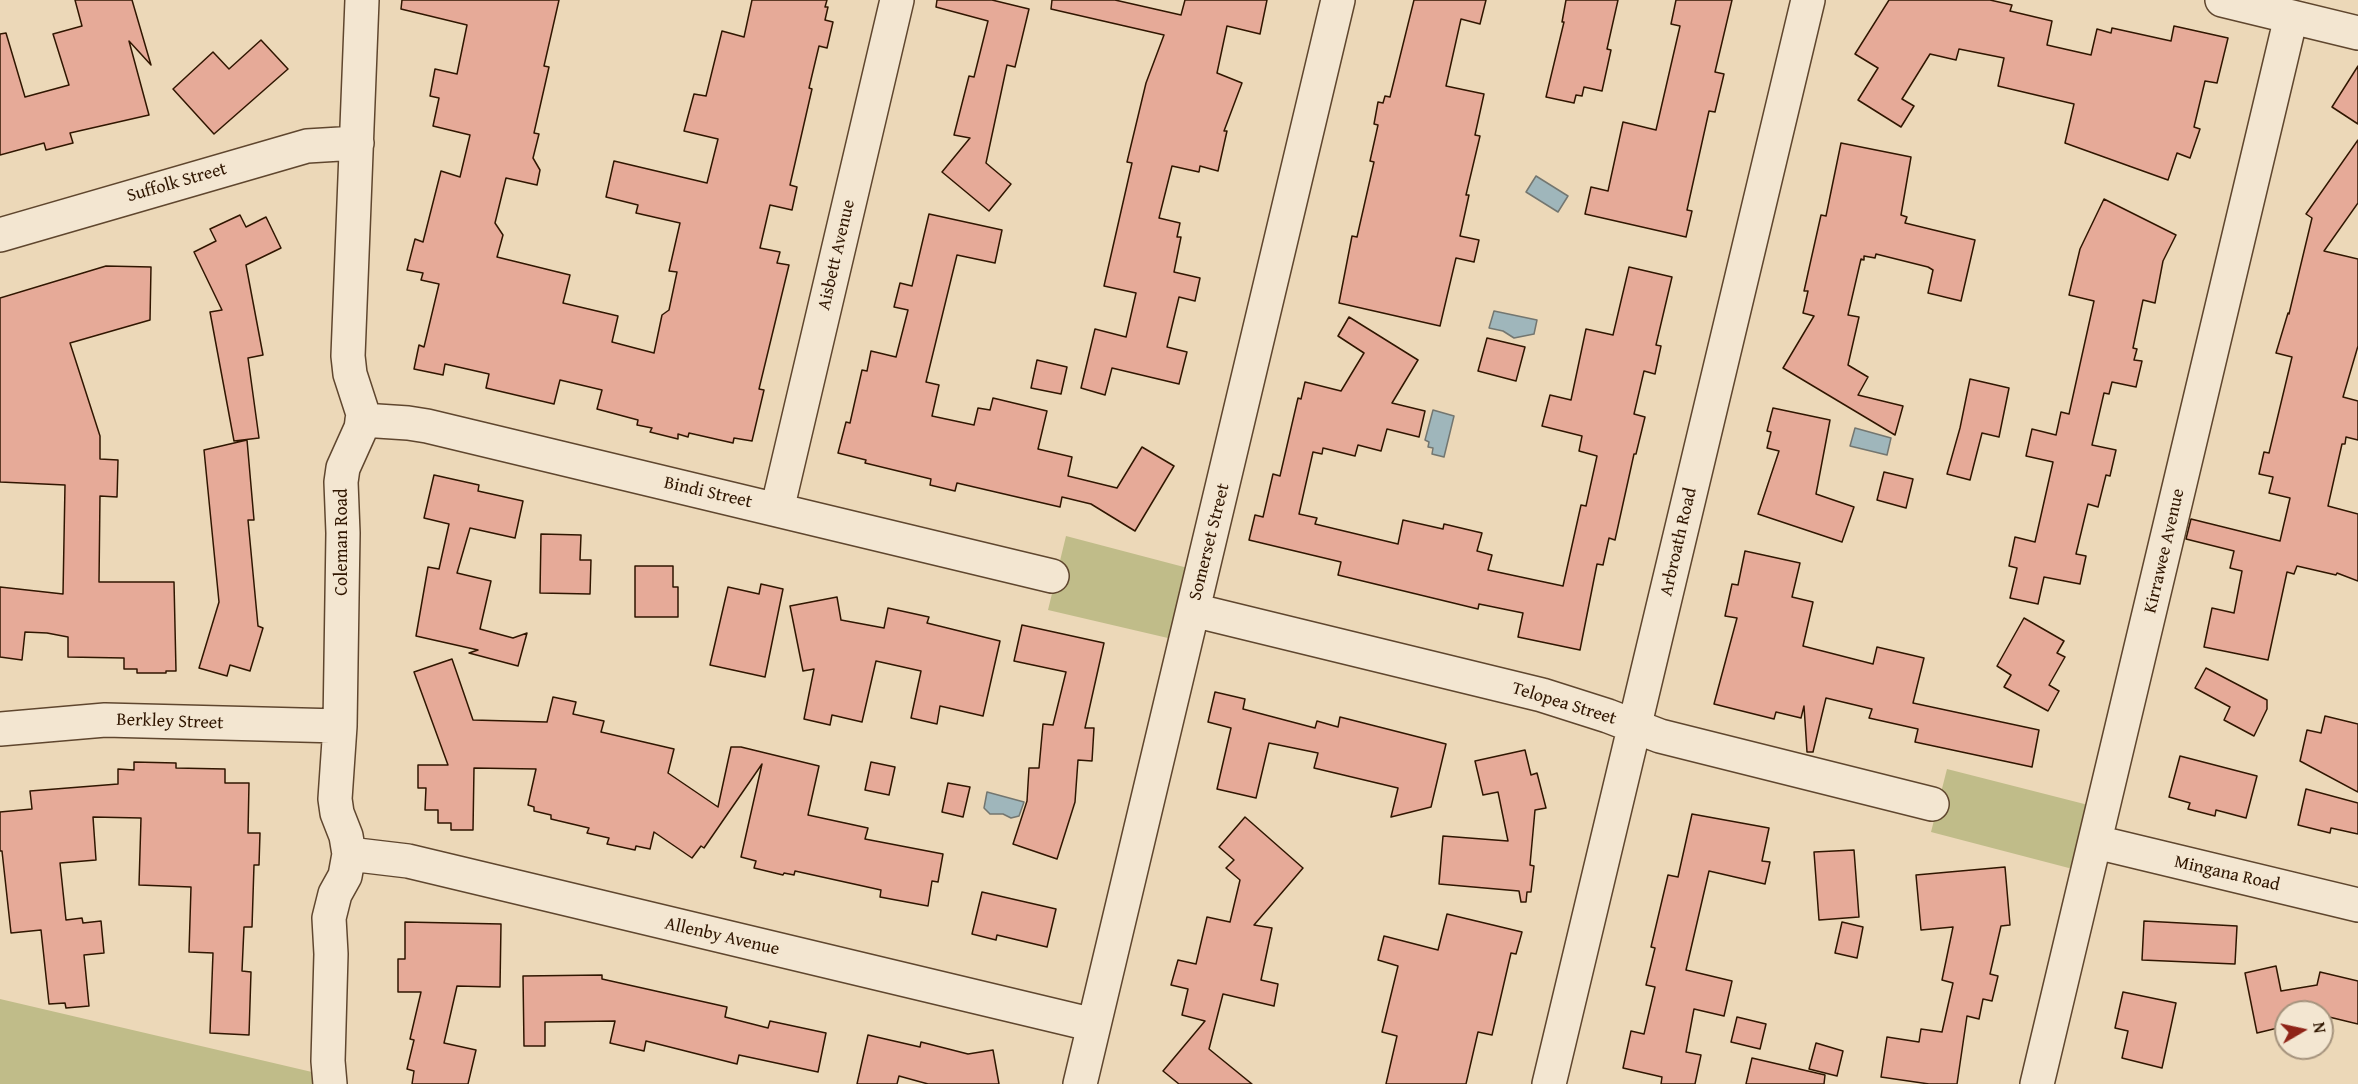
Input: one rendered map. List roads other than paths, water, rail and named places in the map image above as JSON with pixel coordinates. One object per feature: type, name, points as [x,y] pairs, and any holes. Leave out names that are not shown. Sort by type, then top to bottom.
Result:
[{"type":"street","points":[[362,0],[348,356],[350,374],[361,408],[362,420]]},
{"type":"street","name":"Aisbett Avenue","points":[[777,510],[897,0]]},
{"type":"street","name":"Somerset Street","points":[[1080,1084],[1338,0]]},
{"type":"street","name":"Arbroath Road","points":[[1549,1084],[1808,0]]},
{"type":"street","points":[[2222,0],[2358,33]]},
{"type":"street","name":"Kirrawee Avenue","points":[[2037,1084],[2291,17]]},
{"type":"street","name":"Suffolk Street","points":[[0,235],[308,146],[357,143]]},
{"type":"street","name":"Bindi Street","points":[[362,420],[426,426],[1052,576]]},
{"type":"street","name":"Coleman Road","points":[[330,1084],[328,1061],[331,954],[329,918],[335,894],[345,876],[349,854],[335,799],[340,726],[343,533],[341,482],[343,468],[359,435],[362,420]]},
{"type":"street","name":"Telopea Street","points":[[1193,610],[1542,695],[1608,716],[1660,736],[1932,804]]},
{"type":"street","name":"Berkley Street","points":[[0,729],[105,720],[340,726]]},
{"type":"street","name":"Mingana Road","points":[[2096,842],[2358,905]]},
{"type":"street","name":"Allenby Avenue","points":[[349,854],[408,861],[1094,1025]]},
{"type":"water","points":[[1536,176],[1568,196],[1558,212],[1526,192]]},
{"type":"water","points":[[1494,311],[1537,320],[1534,334],[1514,338],[1503,331],[1489,328]]},
{"type":"water","points":[[1433,410],[1454,416],[1444,457],[1432,454],[1433,448],[1428,447],[1429,442],[1425,440]]},
{"type":"water","points":[[1855,428],[1891,438],[1887,455],[1850,446]]},
{"type":"water","points":[[987,792],[1024,802],[1019,816],[1011,818],[1003,814],[990,814],[984,808]]}]
